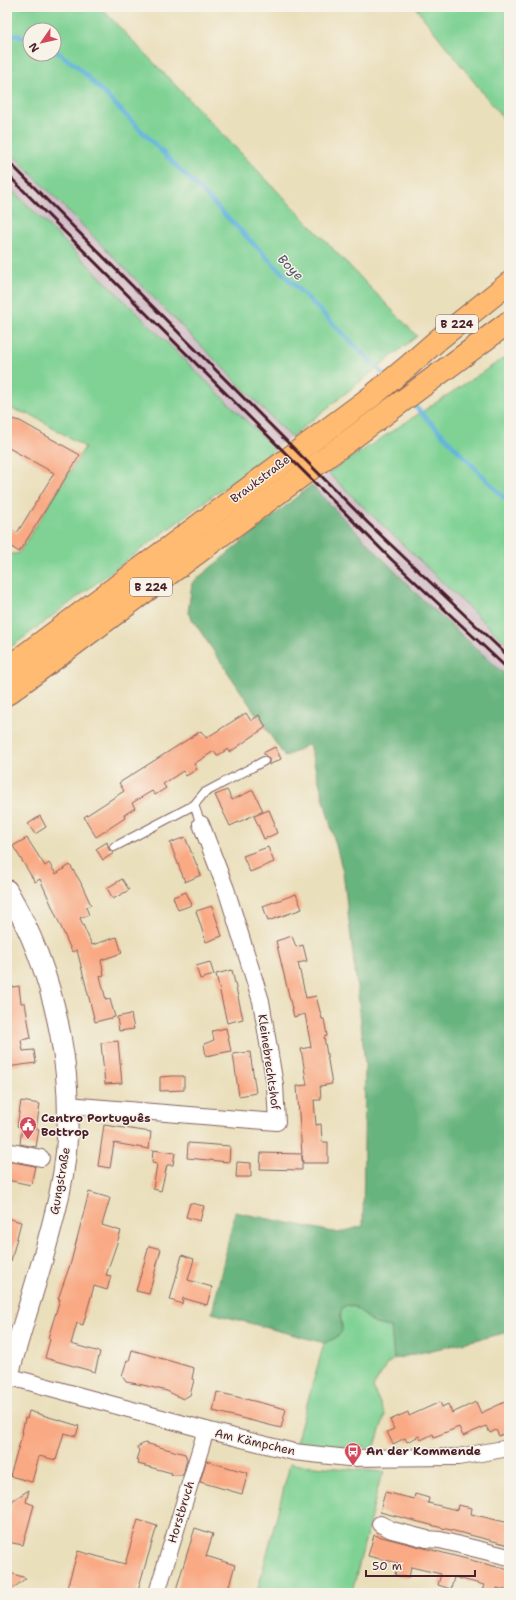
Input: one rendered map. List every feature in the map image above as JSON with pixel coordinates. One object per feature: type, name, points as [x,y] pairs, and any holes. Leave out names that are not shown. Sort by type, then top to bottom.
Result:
[{"type":"main road","name":"Braukstraße","points":[[7,668],[372,396],[509,283]]},
{"type":"main road","name":"Braukstraße","points":[[7,694],[509,322]]},
{"type":"street","name":"Kleinebrechtshof","points":[[67,1105],[277,1122],[275,1085],[261,1001],[226,889],[201,824]]},
{"type":"street","name":"Gungstraße","points":[[7,890],[27,929],[46,976],[53,1002],[65,1066],[67,1105],[67,1134],[60,1190],[7,1377]]},
{"type":"street","points":[[7,1151],[41,1158]]},
{"type":"street","name":"Am Kämpchen","points":[[7,1377],[294,1452],[348,1458],[458,1457],[509,1448]]},
{"type":"street","name":"Horstbruch","points":[[157,1593],[206,1430]]},
{"type":"street","points":[[380,1524],[392,1530],[427,1539],[440,1540],[509,1557]]},
{"type":"lane","points":[[114,847],[194,805],[204,792],[264,761]]},
{"type":"lane","points":[[194,805],[201,824]]},
{"type":"shaded area","points":[[7,149],[291,437],[275,449],[7,185]]},
{"type":"shaded area","points":[[328,473],[509,646],[509,678],[423,600],[311,485]]},
{"type":"green space","points":[[7,7],[100,7],[417,336],[291,437],[7,149]]},
{"type":"green space","points":[[415,7],[509,7],[509,126]]},
{"type":"green space","points":[[7,185],[275,449],[7,650],[7,555],[19,553],[85,447],[32,415],[7,408]]},
{"type":"green space","points":[[509,355],[509,646],[328,473]]},
{"type":"green space","points":[[311,485],[423,600],[509,678],[509,1332],[394,1359],[391,1327],[375,1324],[355,1307],[347,1305],[342,1308],[341,1332],[333,1339],[324,1343],[212,1313],[235,1212],[338,1233],[363,1226],[365,1064],[360,1012],[343,872],[309,744],[285,757],[188,613],[192,583]]},
{"type":"green space","points":[[347,1305],[355,1307],[375,1324],[391,1327],[394,1359],[387,1364],[373,1387],[385,1415],[374,1449],[359,1446],[328,1447],[296,1443],[324,1343],[338,1337],[342,1327],[340,1313],[342,1308]]},
{"type":"green space","points":[[290,1464],[385,1472],[380,1480],[352,1593],[257,1593]]},
{"type":"building","points":[[7,418],[20,421],[80,455],[19,552],[7,544],[7,527],[17,533],[54,473],[7,447]]},
{"type":"building","points":[[246,713],[251,721],[259,715],[266,727],[230,752],[228,749],[217,756],[214,751],[194,764],[197,769],[186,776],[183,771],[163,784],[166,788],[155,795],[152,791],[132,803],[135,808],[124,815],[125,818],[96,837],[84,817],[124,791],[119,783],[201,731],[206,738]]},
{"type":"building","points":[[275,747],[281,759],[269,765],[269,759],[263,753]]},
{"type":"building","points":[[227,790],[232,800],[253,790],[263,811],[230,826],[215,795]]},
{"type":"building","points":[[269,810],[277,833],[264,839],[254,816]]},
{"type":"building","points":[[40,816],[46,827],[35,834],[28,824]]},
{"type":"building","points":[[185,837],[201,875],[185,882],[170,843]]},
{"type":"building","points":[[27,838],[45,866],[49,863],[56,874],[70,865],[80,881],[91,905],[86,907],[89,915],[80,918],[92,945],[117,937],[122,953],[101,960],[104,975],[100,976],[106,1000],[110,999],[115,1017],[95,1022],[77,950],[72,952],[40,879],[35,882],[13,846]]},
{"type":"building","points":[[107,842],[109,850],[114,853],[103,860],[96,849]]},
{"type":"building","points":[[268,847],[274,862],[250,872],[243,856]]},
{"type":"building","points":[[122,879],[129,890],[113,899],[107,888]]},
{"type":"building","points":[[186,892],[192,905],[178,910],[173,897]]},
{"type":"building","points":[[296,894],[302,909],[268,921],[263,906]]},
{"type":"building","points":[[212,906],[222,936],[206,942],[196,911]]},
{"type":"building","points":[[292,936],[296,947],[303,945],[307,961],[298,963],[306,998],[316,996],[322,1019],[324,1019],[327,1036],[324,1037],[332,1084],[320,1086],[321,1100],[314,1100],[316,1125],[321,1124],[322,1142],[328,1142],[328,1163],[303,1163],[302,1155],[302,1170],[260,1169],[261,1153],[302,1154],[297,1086],[307,1085],[301,1049],[311,1047],[305,1014],[294,1017],[276,941]]},
{"type":"building","points":[[210,962],[214,975],[200,979],[196,966]]},
{"type":"building","points":[[232,970],[243,1019],[227,1023],[216,974]]},
{"type":"building","points":[[19,986],[21,1003],[25,1003],[31,1038],[21,1040],[23,1051],[34,1050],[36,1063],[7,1067],[7,988]]},
{"type":"building","points":[[131,1014],[134,1029],[119,1031],[117,1017]]},
{"type":"building","points":[[226,1028],[231,1051],[206,1056],[204,1044],[214,1040],[212,1031]]},
{"type":"building","points":[[118,1041],[122,1083],[105,1084],[101,1043]]},
{"type":"building","points":[[250,1052],[256,1093],[239,1096],[233,1054]]},
{"type":"building","points":[[184,1076],[184,1090],[160,1091],[160,1077]]},
{"type":"building","points":[[21,1101],[40,1104],[36,1129],[39,1129],[36,1147],[20,1144],[22,1127],[17,1126]]},
{"type":"building","points":[[104,1125],[151,1132],[149,1149],[114,1143],[110,1168],[98,1166]]},
{"type":"building","points":[[188,1143],[230,1146],[229,1162],[187,1158]]},
{"type":"building","points":[[153,1150],[175,1153],[173,1165],[167,1165],[161,1191],[153,1189],[157,1164],[152,1163]]},
{"type":"building","points":[[7,1161],[35,1166],[31,1185],[7,1180]]},
{"type":"building","points":[[237,1162],[251,1163],[251,1177],[236,1177]]},
{"type":"building","points":[[89,1192],[110,1198],[102,1225],[121,1231],[106,1275],[111,1276],[107,1290],[94,1286],[83,1325],[77,1323],[71,1344],[100,1352],[95,1372],[45,1358],[50,1339],[48,1338],[60,1299],[58,1299],[71,1262]]},
{"type":"building","points":[[190,1203],[204,1206],[200,1221],[186,1217]]},
{"type":"building","points":[[7,1218],[21,1222],[11,1261],[7,1260]]},
{"type":"building","points":[[149,1246],[161,1249],[149,1294],[136,1291]]},
{"type":"building","points":[[182,1255],[194,1259],[188,1280],[212,1287],[207,1305],[183,1298],[182,1304],[170,1300]]},
{"type":"building","points":[[132,1350],[194,1368],[192,1379],[194,1380],[190,1395],[183,1399],[167,1391],[126,1382],[122,1376]]},
{"type":"building","points":[[217,1392],[286,1409],[281,1428],[213,1411]]},
{"type":"building","points":[[509,1400],[509,1431],[499,1436],[496,1430],[490,1433],[486,1426],[463,1436],[459,1427],[434,1437],[433,1434],[421,1440],[419,1436],[407,1442],[405,1438],[393,1444],[387,1432],[394,1429],[390,1420],[408,1412],[409,1416],[440,1402],[442,1407],[448,1404],[452,1413],[476,1402],[481,1413]]},
{"type":"building","points":[[29,1411],[79,1426],[76,1436],[64,1433],[56,1460],[39,1456],[32,1482],[10,1476],[23,1432],[25,1418],[27,1419]]},
{"type":"building","points":[[145,1443],[185,1454],[187,1459],[183,1475],[171,1475],[172,1473],[138,1464],[139,1461],[136,1460],[139,1451],[137,1447]]},
{"type":"building","points":[[206,1461],[248,1473],[242,1494],[200,1482]]},
{"type":"building","points":[[29,1490],[26,1502],[34,1505],[23,1545],[7,1542],[7,1525],[13,1500]]},
{"type":"building","points":[[385,1492],[414,1499],[415,1494],[429,1498],[428,1503],[457,1510],[458,1505],[472,1508],[471,1514],[509,1523],[509,1545],[380,1512]]},
{"type":"building","points":[[138,1520],[157,1526],[137,1593],[83,1593],[67,1588],[78,1551],[125,1564]]},
{"type":"building","points":[[195,1528],[213,1534],[206,1556],[235,1565],[227,1593],[175,1593]]},
{"type":"building","points":[[374,1535],[509,1570],[509,1591],[497,1588],[496,1593],[481,1593],[484,1585],[454,1577],[451,1589],[438,1585],[441,1574],[411,1567],[409,1578],[395,1575],[398,1563],[368,1556]]},
{"type":"building","points":[[7,1572],[26,1578],[7,1593]]},
{"type":"waterway","name":"Boye","points":[[7,32],[22,37]]},
{"type":"waterway","name":"Boye","points":[[62,56],[78,67],[386,377]]},
{"type":"waterway","name":"Boye","points":[[411,402],[509,503]]},
{"type":"railway","points":[[7,160],[368,523],[509,657]]},
{"type":"railway","points":[[7,174],[392,560],[509,670]]},
{"type":"place","name":"Centro Português Bottrop","points":[[28,1140]]},
{"type":"place","name":"An der Kommende","points":[[353,1466]]}]
